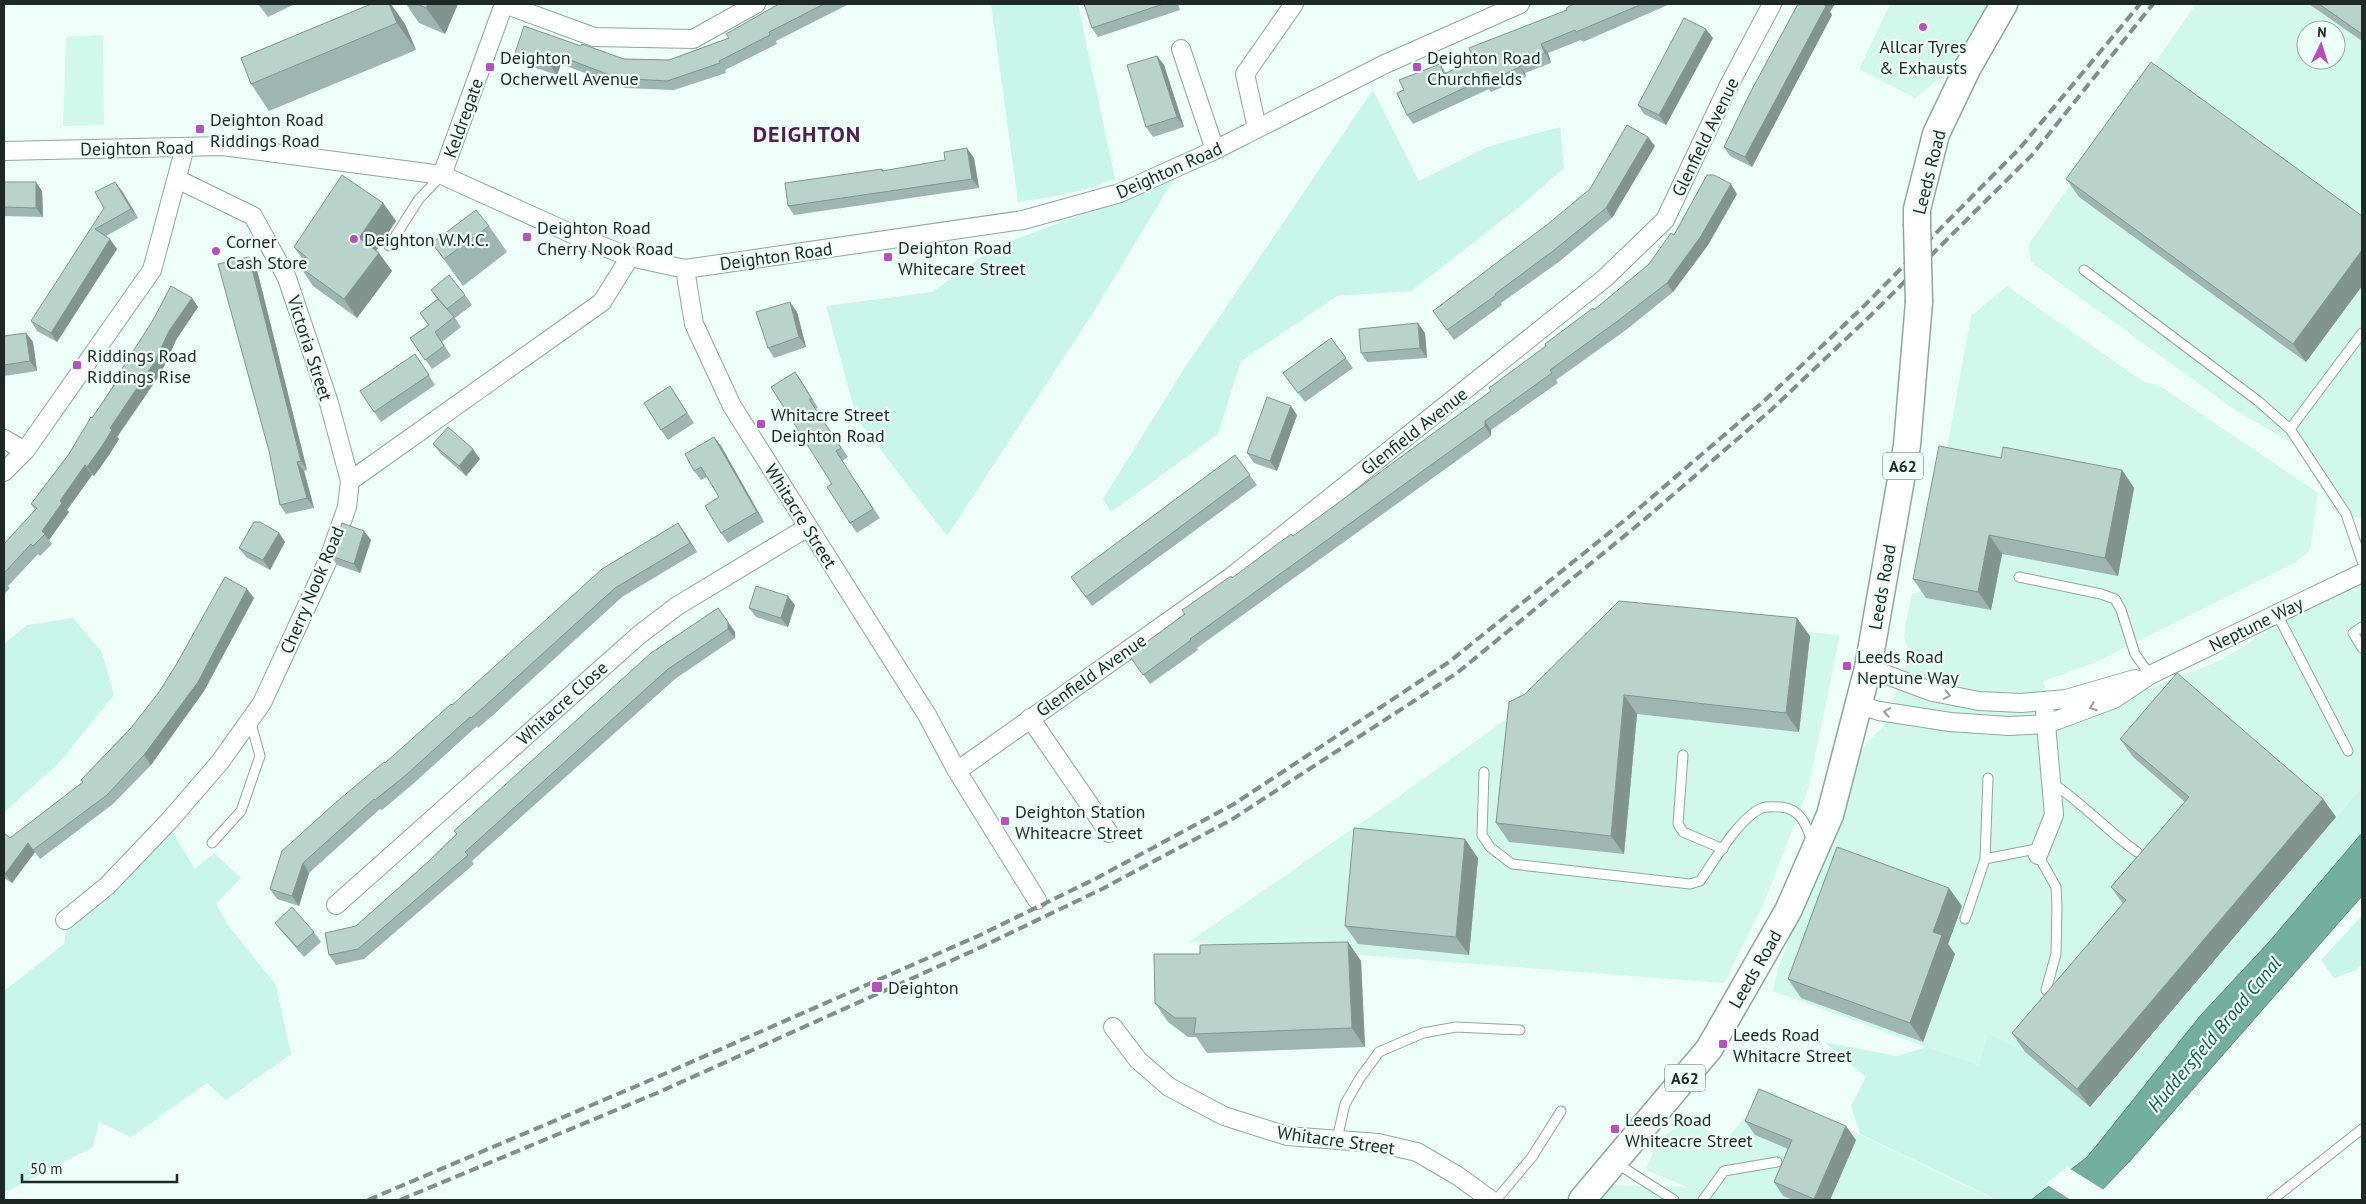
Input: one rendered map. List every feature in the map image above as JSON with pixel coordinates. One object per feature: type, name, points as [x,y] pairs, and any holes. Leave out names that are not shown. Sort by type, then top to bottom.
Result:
[{"type":"main road","name":"Leeds Road","points":[[1582,1200],[1709,1049],[1788,912],[1830,815],[1860,705],[1868,668],[1907,445],[1919,302],[1917,210],[1936,134],[1968,67],[2004,4]]},
{"type":"street","points":[[504,4],[594,37],[693,39],[756,4]]},
{"type":"street","name":"Keldregate","points":[[442,175],[504,4]]},
{"type":"street","points":[[1257,128],[1245,74],[1294,4]]},
{"type":"street","name":"Deighton Road","points":[[4,151],[231,147],[442,175],[581,238],[630,257],[685,269],[1023,220],[1120,193],[1215,150],[1386,64],[1520,4]]},
{"type":"street","name":"Glenfield Avenue","points":[[957,771],[1231,577],[1605,278],[1665,220],[1728,87],[1772,4]]},
{"type":"street","points":[[1181,49],[1215,150]]},
{"type":"street","points":[[4,472],[25,451],[152,270],[185,147]]},
{"type":"street","name":"Victoria Street","points":[[176,179],[253,216],[287,278],[329,403],[350,481]]},
{"type":"street","points":[[350,481],[602,302],[630,257]]},
{"type":"street","name":"Whitacre Street","points":[[685,269],[694,324],[732,406],[899,674],[927,715],[957,771]]},
{"type":"street","points":[[4,439],[25,451]]},
{"type":"street","name":"Cherry Nook Road","points":[[64,920],[107,886],[169,821],[220,762],[262,703],[329,558],[347,507],[350,481]]},
{"type":"street","name":"Whitacre Close","points":[[336,905],[639,634],[677,606],[808,527]]},
{"type":"street","name":"Neptune Way","points":[[1860,705],[1879,711],[1950,722],[2009,726],[2047,724],[2114,699],[2150,675],[2362,573]]},
{"type":"street","name":"Neptune Way","points":[[1868,668],[1933,692],[1989,702],[2022,703],[2066,699],[2150,675]]},
{"type":"street","name":"Neptune Way","points":[[1989,702],[2001,713],[2045,712],[2047,724]]},
{"type":"street","points":[[1030,718],[1109,833]]},
{"type":"street","points":[[2040,851],[2054,814],[2047,724]]},
{"type":"street","points":[[957,771],[1037,900]]},
{"type":"street","name":"Whitacre Street","points":[[1112,1027],[1138,1060],[1169,1087],[1224,1116],[1287,1136],[1378,1143],[1417,1152],[1458,1176],[1491,1200]]},
{"type":"lane","points":[[389,246],[419,199],[442,175]]},
{"type":"lane","points":[[2084,270],[2258,401],[2290,429],[2346,514],[2362,561]]},
{"type":"lane","points":[[2290,429],[2362,333]]},
{"type":"lane","points":[[2019,577],[2101,594],[2115,599],[2121,610],[2135,654],[2150,675]]},
{"type":"lane","points":[[2277,614],[2348,751]]},
{"type":"lane","points":[[2362,627],[2353,633],[2362,648]]},
{"type":"lane","points":[[212,843],[241,811],[260,756],[250,719]]},
{"type":"lane","points":[[1683,755],[1678,824],[1683,832],[1723,849]]},
{"type":"lane","points":[[1484,772],[1482,834],[1490,848],[1512,864],[1690,884],[1700,881],[1741,823],[1753,812],[1765,807],[1786,808],[1803,818],[1815,850]]},
{"type":"lane","points":[[1965,919],[1985,859],[1988,778]]},
{"type":"lane","points":[[2050,781],[2074,797],[2114,835],[2137,852]]},
{"type":"lane","points":[[1985,859],[2040,851],[2056,887],[2056,954],[2046,990]]},
{"type":"lane","points":[[1337,1139],[1345,1104],[1360,1078],[1379,1052],[1423,1033],[1456,1027],[1520,1030]]},
{"type":"lane","points":[[1496,1200],[1532,1157],[1561,1111]]},
{"type":"lane","points":[[2272,1200],[2362,1129]]},
{"type":"lane","points":[[1614,1161],[1674,1200]]},
{"type":"lane","points":[[1703,1200],[1724,1171],[1777,1162]]},
{"type":"shaded area","points":[[991,4],[1078,4],[1115,179],[1080,191],[1018,202]]},
{"type":"shaded area","points":[[1890,4],[1990,4],[1956,65],[1915,98],[1859,69]]},
{"type":"shaded area","points":[[2196,4],[2362,4],[2362,519],[2334,511],[2317,479],[2294,444],[2238,412],[2031,262],[2029,244]]},
{"type":"shaded area","points":[[103,35],[104,125],[63,126],[66,37]]},
{"type":"shaded area","points":[[1373,90],[1419,181],[1487,147],[1560,127],[1564,168],[1519,207],[1411,291],[1337,296],[1241,361],[1218,434],[1111,512],[1103,499],[1184,369]]},
{"type":"shaded area","points":[[1174,179],[1094,311],[947,536],[857,419],[826,306],[932,292],[996,247]]},
{"type":"shaded area","points":[[2007,286],[2142,381],[2160,386],[2318,493],[2310,551],[2294,563],[2094,663],[2044,681],[2051,727],[2219,661],[2303,610],[2362,582],[2362,787],[2090,1107],[2025,1052],[1988,1035],[1980,1067],[1773,991],[1778,969],[1865,744],[1883,727],[1910,655],[1904,636],[1907,617],[1912,594],[1921,592],[1971,316]]},
{"type":"shaded area","points":[[1633,616],[1840,635],[1808,789],[1764,903],[1724,983],[1189,942],[1387,805],[1533,700]]},
{"type":"shaded area","points":[[73,618],[102,652],[114,695],[58,764],[4,812],[4,644],[27,625]]},
{"type":"shaded area","points":[[2362,787],[2362,833],[2269,942],[2200,1016],[2086,1158],[2031,1200],[1991,1200],[1993,1198],[1860,1134],[1851,1106],[1866,1077],[1824,1042],[1897,1056],[1927,1047],[1979,1066],[1988,1034],[2025,1052],[2091,1107]]},
{"type":"shaded area","points":[[171,830],[195,869],[214,853],[241,878],[216,904],[228,925],[276,985],[291,1054],[226,1100],[207,1083],[131,1137],[99,1122],[93,1147],[4,1193],[4,991],[64,944],[67,926],[112,896]]},
{"type":"shaded area","points":[[2362,916],[2362,965],[2356,970],[2334,978],[2321,960]]},
{"type":"shaded area","points":[[1767,1090],[1994,1199],[1601,1200],[1612,1185],[1687,1187],[1646,1170],[1658,1139],[1692,1119],[1725,1142]]},
{"type":"water","name":"Huddersfield Broad Canal","points":[[2362,833],[2362,896],[2129,1162],[2092,1200],[2031,1200],[2086,1158],[2200,1016],[2269,942]]},
{"type":"pier","points":[[2067,1167],[2105,1191],[2095,1200],[2071,1200],[2046,1184]]},
{"type":"building","points":[[371,4],[389,4],[397,23],[251,84],[241,58]]},
{"type":"building","points":[[417,4],[428,4],[426,8]]},
{"type":"building","points":[[779,4],[824,4],[769,32],[770,35],[719,61],[720,63],[667,81],[618,78],[554,54],[550,65],[515,53],[524,26],[624,59],[669,60],[729,38],[726,34]]},
{"type":"building","points":[[1084,4],[1163,4],[1092,28]]},
{"type":"building","points":[[1574,4],[1642,4],[1576,32],[1575,30],[1541,44],[1545,53],[1518,64],[1520,67],[1485,83],[1483,79],[1407,115],[1397,93],[1404,90],[1399,80],[1440,64],[1444,74],[1474,60],[1469,48],[1567,10],[1566,8]]},
{"type":"building","points":[[1798,4],[1823,4],[1826,6],[1745,157],[1724,147],[1750,93]]},
{"type":"building","points":[[2319,4],[2362,4],[2362,34],[2346,23],[2346,20],[2342,20]]},
{"type":"building","points":[[1684,18],[1706,29],[1659,115],[1638,105]]},
{"type":"building","points":[[1157,56],[1177,117],[1146,127],[1127,65]]},
{"type":"building","points":[[2151,62],[2362,216],[2362,250],[2293,344],[2066,179]]},
{"type":"building","points":[[1627,125],[1648,137],[1606,208],[1496,295],[1447,330],[1433,311],[1548,224],[1590,189]]},
{"type":"building","points":[[967,148],[972,179],[788,206],[785,183],[882,169],[882,171],[945,160],[944,152]]},
{"type":"building","name":"Deighton W.M.C.","points":[[342,175],[383,203],[359,238],[379,253],[344,299],[300,267],[306,257],[294,247]]},
{"type":"building","points":[[1707,175],[1714,175],[1731,184],[1701,236],[1667,283],[1550,370],[1552,373],[1485,421],[1485,426],[1143,675],[1129,655],[1185,614],[1182,610],[1231,576],[1232,578],[1291,534],[1293,536],[1491,391],[1489,388],[1593,308],[1594,310],[1649,264],[1671,233],[1674,235]]},
{"type":"building","points":[[4,182],[36,182],[36,208],[4,207]]},
{"type":"building","points":[[115,182],[131,209],[95,229],[110,239],[51,333],[31,321],[104,208],[95,192]]},
{"type":"building","points":[[476,210],[489,226],[444,259],[432,243]]},
{"type":"building","points":[[249,257],[301,461],[297,462],[307,498],[280,505],[269,451],[218,264]]},
{"type":"building","points":[[449,275],[465,295],[447,309],[431,290]]},
{"type":"building","points":[[171,286],[192,298],[169,331],[154,363],[110,428],[112,430],[102,446],[87,467],[85,465],[60,501],[62,503],[42,531],[45,534],[33,546],[31,544],[4,573],[4,544],[37,508],[31,504],[69,454],[91,417],[117,381],[115,380],[153,320]]},
{"type":"building","points":[[438,299],[454,317],[435,332],[444,346],[425,360],[410,338],[429,325],[420,313]]},
{"type":"building","points":[[790,302],[799,337],[768,348],[756,312]]},
{"type":"building","points":[[1418,323],[1420,348],[1361,353],[1359,329]]},
{"type":"building","points":[[26,333],[30,361],[4,365],[4,336]]},
{"type":"building","points":[[1331,338],[1346,358],[1298,393],[1283,373]]},
{"type":"building","points":[[415,354],[429,375],[374,412],[360,391]]},
{"type":"building","points":[[795,372],[812,399],[809,399],[841,448],[836,451],[873,509],[850,523],[827,487],[832,484],[771,387]]},
{"type":"building","points":[[670,386],[687,413],[661,430],[644,403]]},
{"type":"building","points":[[1267,397],[1291,406],[1270,461],[1247,453]]},
{"type":"building","points":[[448,427],[473,449],[459,466],[433,444]]},
{"type":"building","points":[[714,437],[757,512],[721,533],[705,506],[719,497],[701,467],[694,471],[685,454]]},
{"type":"building","points":[[1939,446],[2001,458],[2003,447],[2122,470],[2105,558],[1989,535],[1978,592],[1913,579]]},
{"type":"building","points":[[1235,455],[1250,475],[1086,597],[1071,577]]},
{"type":"building","points":[[254,522],[260,522],[279,533],[263,560],[239,548]]},
{"type":"building","points":[[342,523],[364,531],[354,564],[331,556]]},
{"type":"building","points":[[678,523],[690,543],[615,588],[485,706],[470,717],[406,775],[374,799],[303,863],[292,896],[270,889],[282,851],[334,804],[452,705],[602,569]]},
{"type":"building","points":[[225,577],[247,589],[198,682],[144,755],[107,795],[33,850],[28,843],[5,874],[4,833],[10,838],[83,782],[81,780],[131,728],[159,692],[176,665]]},
{"type":"building","points":[[756,586],[788,596],[781,618],[749,608]]},
{"type":"building","points":[[1619,601],[1797,618],[1786,713],[1624,695],[1611,836],[1496,823],[1509,702],[1525,694]]},
{"type":"building","points":[[718,608],[728,622],[728,629],[668,669],[465,852],[468,855],[358,949],[329,955],[325,933],[356,926],[457,834],[454,831],[651,653]]},
{"type":"building","points":[[2177,673],[2323,799],[2077,1089],[2012,1033],[2126,900],[2111,887],[2189,797],[2120,739]]},
{"type":"building","points":[[1354,828],[1465,839],[1456,937],[1345,926]]},
{"type":"building","points":[[1837,847],[1949,888],[1933,932],[1942,935],[1910,1023],[1788,979]]},
{"type":"building","points":[[292,907],[314,932],[297,947],[275,923]]},
{"type":"building","points":[[1348,942],[1352,1028],[1194,1034],[1196,1018],[1175,1018],[1155,1003],[1154,954],[1200,954],[1200,945]]},
{"type":"building","points":[[1759,1089],[1846,1126],[1814,1199],[1774,1182],[1792,1140],[1745,1121]]},
{"type":"railway","points":[[368,1200],[646,1082],[978,936],[1097,878],[1234,804],[1449,662],[1630,516],[1764,401],[1861,309],[2020,148],[2140,4]]},
{"type":"railway","points":[[400,1200],[657,1093],[975,950],[1102,889],[1231,820],[1457,673],[1645,519],[1771,410],[1868,318],[2032,155],[2153,4]]},
{"type":"place","name":"Allcar Tyres & Exhausts","points":[[1923,27]]},
{"type":"place","name":"Deighton Ocherwell Avenue","points":[[490,67]]},
{"type":"place","name":"Deighton Road Churchfields","points":[[1417,67]]},
{"type":"place","name":"Deighton Road Riddings Road","points":[[200,129]]},
{"type":"place","name":"Deighton Road Cherry Nook Road","points":[[527,237]]},
{"type":"place","name":"Deighton W.M.C.","points":[[354,239]]},
{"type":"place","name":"Corner Cash Store","points":[[216,251]]},
{"type":"place","name":"Deighton Road Whitecare Street","points":[[888,257]]},
{"type":"place","name":"Riddings Road Riddings Rise","points":[[77,365]]},
{"type":"place","name":"Whitacre Street Deighton Road","points":[[761,424]]},
{"type":"place","name":"Leeds Road Neptune Way","points":[[1847,666]]},
{"type":"place","name":"Deighton Station Whiteacre Street","points":[[1005,821]]},
{"type":"place","name":"Deighton","points":[[877,987]]},
{"type":"place","name":"Leeds Road Whitacre Street","points":[[1723,1044]]},
{"type":"place","name":"Leeds Road Whiteacre Street","points":[[1615,1129]]},
{"type":"district","name":"DEIGHTON","points":[[807,134]]}]
